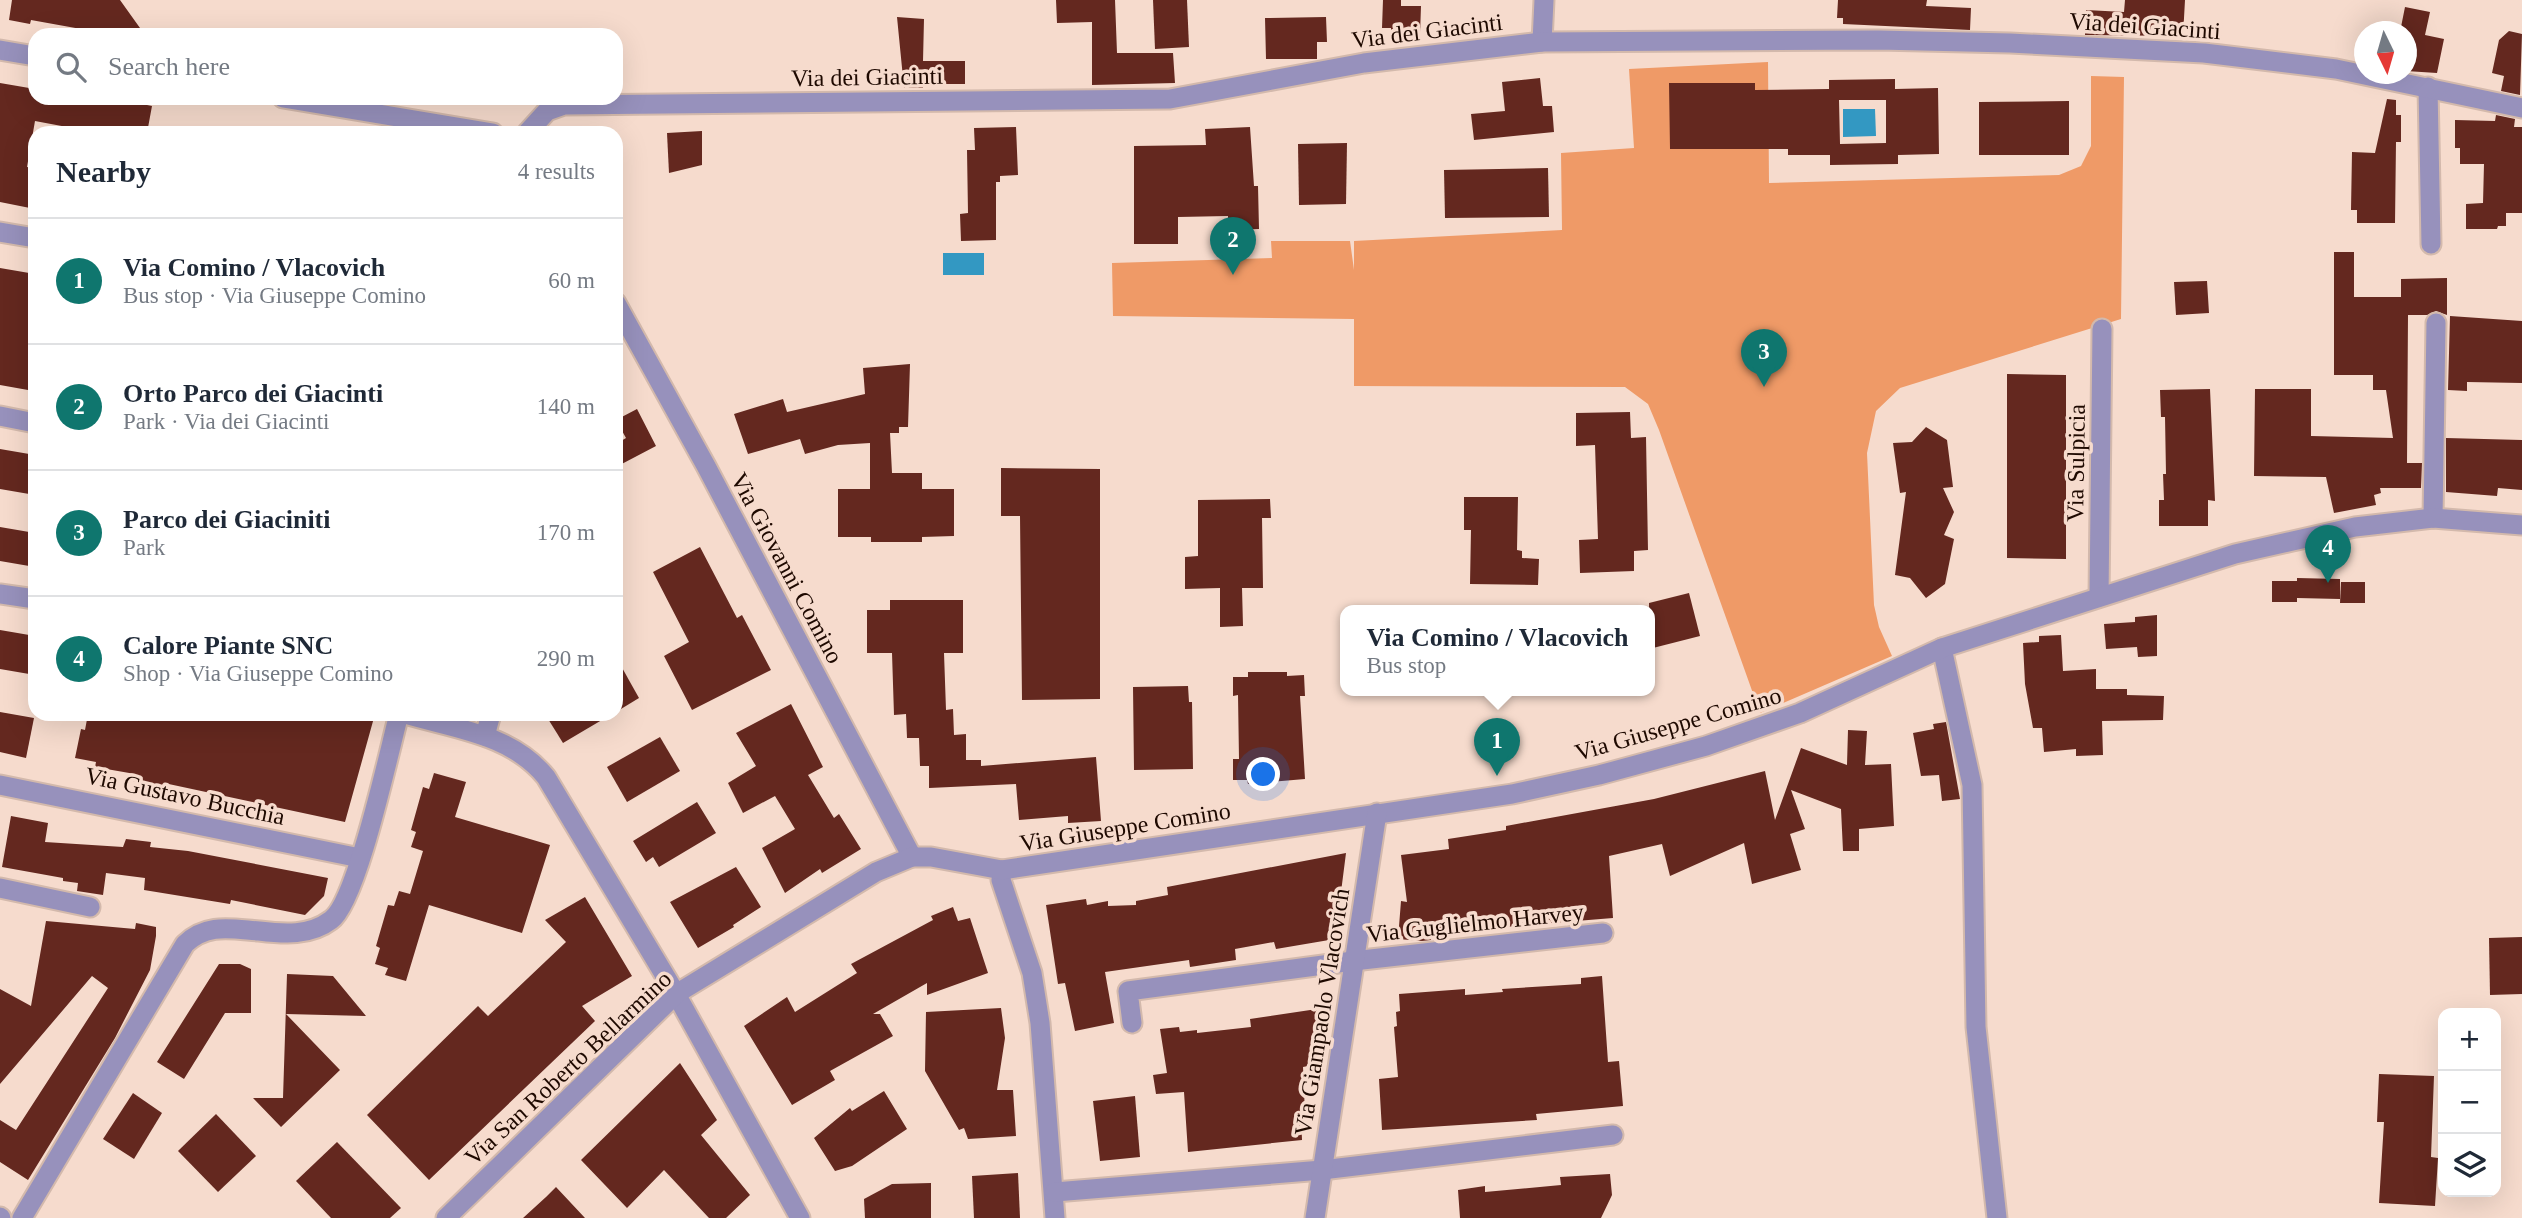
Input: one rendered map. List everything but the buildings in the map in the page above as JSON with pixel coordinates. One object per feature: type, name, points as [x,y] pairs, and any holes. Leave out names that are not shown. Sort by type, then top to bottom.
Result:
[{"type":"street","points":[[1542,42],[1544,0]]},
{"type":"street","name":"Via dei Giacinti","points":[[623,104],[1170,99],[1364,63],[1542,42],[1878,40],[2023,43],[2204,53],[2336,69],[2522,108]]},
{"type":"street","points":[[0,50],[28,55]]},
{"type":"street","points":[[2428,87],[2431,244]]},
{"type":"street","points":[[325,105],[451,126]]},
{"type":"street","name":"Via dei Giacinti","points":[[533,126],[547,111],[564,105]]},
{"type":"street","points":[[0,232],[28,238]]},
{"type":"street","name":"Via Giovanni Comino","points":[[623,316],[706,466],[912,857]]},
{"type":"street","points":[[2433,518],[2436,323]]},
{"type":"street","name":"Via Sulpicia","points":[[2098,597],[2102,329]]},
{"type":"street","points":[[0,416],[28,422]]},
{"type":"street","name":"Via Giuseppe Comino","points":[[912,857],[931,857],[1002,870],[1512,794],[1599,775],[1706,746],[1800,713],[1942,648],[2235,554],[2356,527],[2433,518],[2522,525]]},
{"type":"street","points":[[0,594],[28,598]]},
{"type":"street","points":[[1942,648],[1972,785],[1976,1027],[1997,1218]]},
{"type":"street","points":[[22,1218],[185,944],[196,933],[220,928],[289,934],[313,930],[333,919],[345,902],[360,858],[397,721]]},
{"type":"street","points":[[430,721],[508,745],[531,759],[546,776],[676,994],[800,1218]]},
{"type":"street","points":[[485,736],[489,721]]},
{"type":"street","name":"Via Gustavo Bucchia","points":[[0,785],[360,858]]},
{"type":"street","name":"Via Giampaolo Vlacovich","points":[[1315,1218],[1377,813]]},
{"type":"street","name":"Via San Roberto Bellarmino","points":[[446,1218],[676,994],[876,872],[912,857]]},
{"type":"street","points":[[1002,870],[1001,880],[1032,973],[1040,1023],[1055,1218]]},
{"type":"street","points":[[0,888],[90,906]]},
{"type":"street","name":"Via Guglielmo Harvey","points":[[1132,1023],[1128,991],[1353,961],[1603,933]]},
{"type":"street","points":[[1055,1192],[1322,1170],[1613,1135]]},
{"type":"shaded area","points":[[1768,62],[1769,183],[2059,175],[2081,166],[2091,146],[2091,76],[2124,77],[2121,319],[1900,388],[1876,411],[1867,453],[1874,605],[1879,627],[1892,656],[1760,713],[1659,430],[1648,404],[1625,387],[1354,386],[1354,319],[1113,316],[1112,263],[1272,258],[1271,241],[1350,241],[1354,270],[1354,241],[1562,230],[1561,153],[1634,148],[1629,69]]},
{"type":"water","points":[[1843,109],[1875,109],[1876,136],[1843,137]]},
{"type":"water","points":[[943,253],[984,253],[984,275],[943,275]]},
{"type":"place","name":"Orto Parco dei Giacinti","points":[[1233,275]]},
{"type":"place","name":"Parco dei Giaciniti","points":[[1764,387]]},
{"type":"place","name":"Calore Piante SNC","points":[[2328,583]]},
{"type":"place","name":"Via Comino / Vlacovich","points":[[1497,776]]}]
